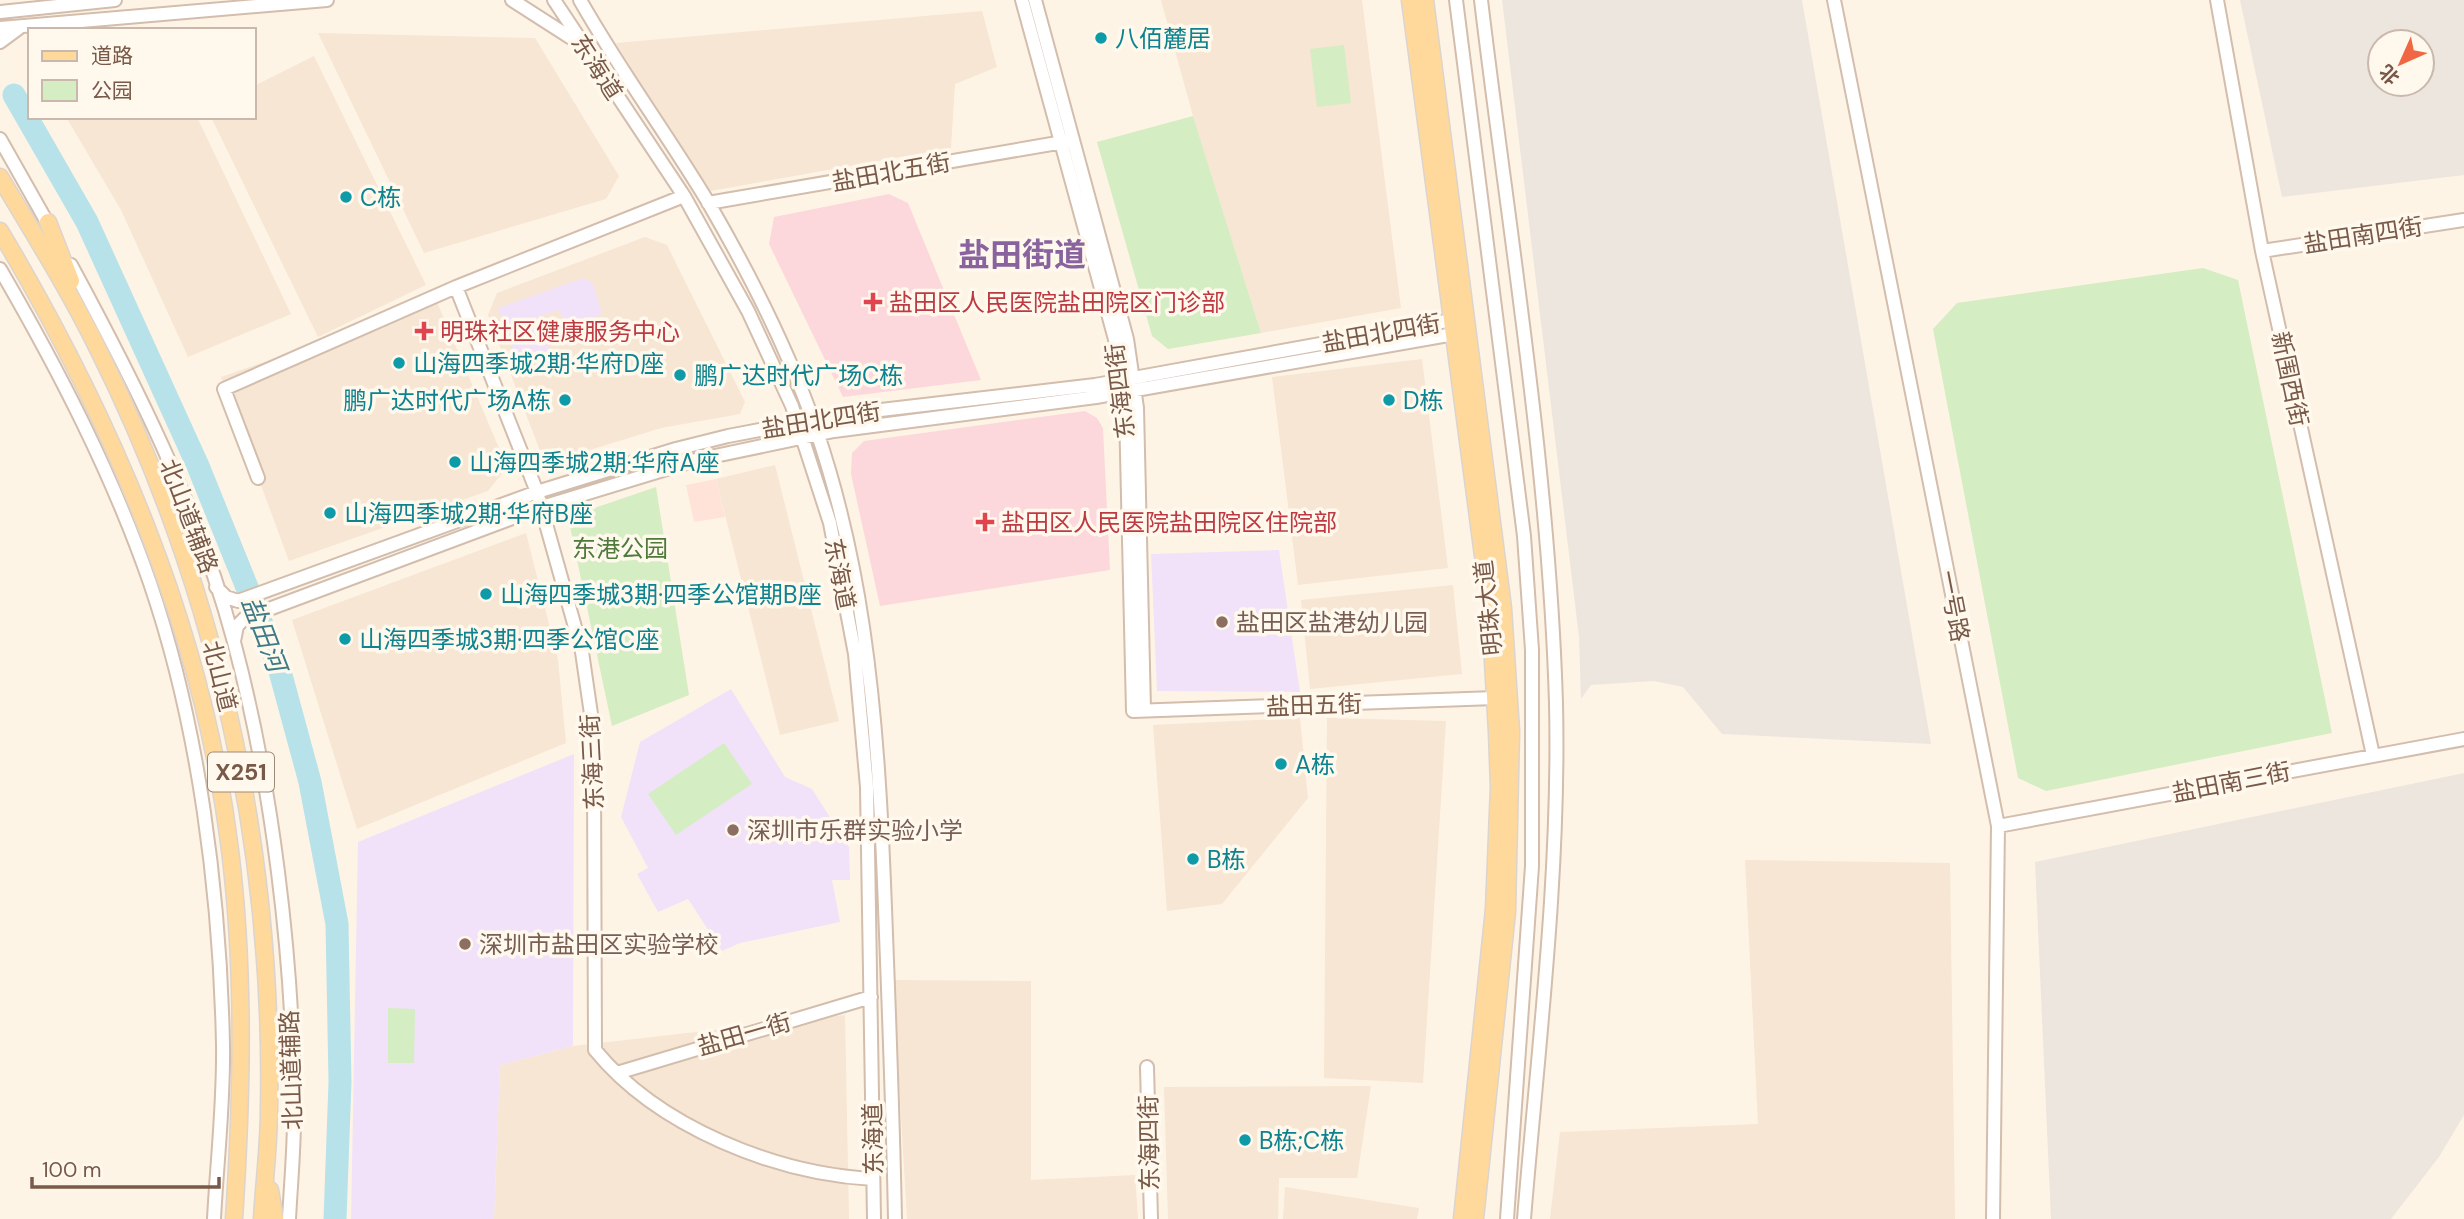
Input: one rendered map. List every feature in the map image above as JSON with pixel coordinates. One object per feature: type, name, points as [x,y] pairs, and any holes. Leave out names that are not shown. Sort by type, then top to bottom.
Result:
[{"type":"main road","name":"明珠大道","points":[[1410,0],[1489,609],[1499,787],[1494,909],[1462,1219]]},
{"type":"main road","name":"明珠大道","points":[[1425,0],[1503,608],[1511,732],[1507,912],[1475,1219]]},
{"type":"main road","name":"北山道","points":[[0,177],[98,349],[161,492],[190,570],[215,651],[232,721],[261,901],[269,1111],[262,1219]]},
{"type":"main road","points":[[48,222],[98,349]]},
{"type":"main road","name":"北山道","points":[[0,231],[41,302],[109,435],[138,503],[186,643],[216,764],[230,849],[241,984],[232,1046],[234,1219]]},
{"type":"main road","points":[[265,1163],[275,1219]]},
{"type":"street","points":[[0,12],[115,0]]},
{"type":"street","points":[[0,29],[327,0]]},
{"type":"street","points":[[512,0],[581,45]]},
{"type":"street","name":"东海道","points":[[554,0],[581,45],[684,196],[748,311],[797,423],[839,561],[855,654],[867,787],[874,1219]]},
{"type":"street","name":"东海道","points":[[580,0],[708,203],[788,356],[817,434],[851,557],[874,692],[880,766],[895,1219]]},
{"type":"street","points":[[591,0],[596,27]]},
{"type":"street","name":"东海四街","points":[[1022,0],[1067,142]]},
{"type":"street","name":"东海四街","points":[[1035,0],[1067,142],[1128,385],[1138,710]]},
{"type":"street","name":"明珠大道","points":[[1456,0],[1524,536],[1534,708],[1528,952],[1507,1219]]},
{"type":"street","points":[[1481,0],[1548,533],[1556,707],[1553,870],[1524,1219]]},
{"type":"street","name":"一号路","points":[[1834,0],[1998,826],[1993,1219]]},
{"type":"street","name":"新围西街","points":[[2217,0],[2262,251],[2373,755]]},
{"type":"street","points":[[0,43],[21,27]]},
{"type":"street","name":"北山道辅路","points":[[0,139],[48,222],[144,407],[188,507],[234,641],[266,799],[287,974],[294,1104],[289,1219]]},
{"type":"street","name":"盐田北五街","points":[[708,203],[1067,142]]},
{"type":"street","points":[[258,478],[224,388],[456,287],[684,196]]},
{"type":"street","name":"盐田南四街","points":[[2262,251],[2464,220]]},
{"type":"street","points":[[0,269],[60,378],[103,466],[150,584],[184,701],[208,843],[232,1046],[214,1219]]},
{"type":"street","name":"东海三街","points":[[456,287],[537,492],[575,620],[591,715],[595,813],[592,1038],[594,1050],[617,1073]]},
{"type":"street","name":"盐田北四街","points":[[234,641],[237,626],[244,618],[542,507],[696,460],[817,434],[1128,385],[1453,327]]},
{"type":"street","name":"盐田北四街","points":[[216,587],[226,597],[238,601],[537,492],[676,449],[797,423],[1128,385]]},
{"type":"street","points":[[165,635],[186,643]]},
{"type":"street","name":"盐田五街","points":[[1138,710],[1495,698]]},
{"type":"street","name":"盐田南三街","points":[[1998,826],[2464,739]]},
{"type":"street","name":"盐田一街","points":[[617,1073],[871,996]]},
{"type":"street","name":"东海四街","points":[[1147,1067],[1151,1219]]},
{"type":"street","points":[[617,1073],[668,1114],[726,1144],[825,1174],[873,1179]]},
{"type":"shaded area","points":[[1161,0],[1362,0],[1401,308],[1261,333],[1193,116]]},
{"type":"shaded area","points":[[1502,0],[1802,0],[1931,744],[1722,734],[1683,687],[1654,681],[1591,685],[1581,699],[1579,637]]},
{"type":"shaded area","points":[[2240,0],[2464,0],[2464,175],[2282,197]]},
{"type":"shaded area","points":[[982,11],[997,67],[955,84],[951,148],[705,192],[616,43]]},
{"type":"shaded area","points":[[318,33],[535,38],[619,176],[606,199],[424,253]]},
{"type":"shaded area","points":[[314,56],[426,285],[318,337],[212,119],[256,119],[256,85]]},
{"type":"shaded area","points":[[67,119],[198,119],[291,314],[188,357],[121,210]]},
{"type":"shaded area","name":"盐田区人民医院盐田院区门诊部","points":[[889,194],[908,203],[981,380],[843,397],[769,244],[774,217]]},
{"type":"shaded area","points":[[645,237],[667,245],[745,402],[740,414],[661,428],[545,464],[488,315],[497,293]]},
{"type":"shaded area","points":[[583,278],[593,283],[602,314],[568,328],[559,310],[537,317],[550,350],[517,362],[498,308]]},
{"type":"shaded area","points":[[437,302],[507,467],[488,491],[289,561],[221,377]]},
{"type":"shaded area","points":[[1422,359],[1448,568],[1298,585],[1272,377]]},
{"type":"shaded area","name":"盐田区人民医院盐田院区住院部","points":[[1085,411],[1097,418],[1103,428],[1110,570],[880,606],[851,474],[852,453],[864,441]]},
{"type":"shaded area","points":[[775,465],[839,721],[780,735],[716,479]]},
{"type":"shaded area","points":[[716,479],[725,517],[694,522],[686,485]]},
{"type":"shaded area","points":[[526,533],[558,660],[566,743],[357,829],[292,620]]},
{"type":"shaded area","name":"盐田区盐港幼儿园","points":[[1279,550],[1300,692],[1157,691],[1151,554]]},
{"type":"shaded area","points":[[1453,585],[1462,674],[1310,689],[1301,600]]},
{"type":"shaded area","name":"深圳市乐群实验小学","points":[[731,689],[785,777],[812,789],[849,847],[850,880],[832,880],[840,922],[740,943],[722,951],[688,899],[658,912],[637,874],[648,868],[621,817],[640,742]]},
{"type":"shaded area","points":[[1300,718],[1308,798],[1222,904],[1167,911],[1153,725]]},
{"type":"shaded area","points":[[1327,718],[1446,721],[1423,1083],[1324,1078]]},
{"type":"shaded area","name":"深圳市盐田区实验学校","points":[[574,754],[573,1046],[500,1065],[494,1219],[351,1219],[358,842]]},
{"type":"shaded area","points":[[2464,773],[2464,1115],[2439,1157],[2391,1219],[2051,1219],[2035,862]]},
{"type":"shaded area","points":[[1745,860],[1950,863],[1955,1219],[1550,1219],[1560,1132],[1758,1124]]},
{"type":"shaded area","points":[[893,980],[1031,981],[1031,1180],[1135,1175],[1138,1219],[907,1219]]},
{"type":"shaded area","points":[[845,1015],[849,1219],[494,1219],[500,1065],[573,1046]]},
{"type":"shaded area","points":[[1371,1086],[1357,1178],[1279,1178],[1278,1219],[1168,1219],[1164,1087]]},
{"type":"shaded area","points":[[1285,1187],[1419,1208],[1417,1219],[1283,1219]]},
{"type":"green space","points":[[1344,45],[1351,103],[1317,107],[1310,49]]},
{"type":"green space","points":[[1193,116],[1261,333],[1168,349],[1152,336],[1097,142]]},
{"type":"green space","points":[[2203,268],[2238,280],[2332,733],[2046,791],[2018,778],[1933,329],[1957,303]]},
{"type":"green space","name":"东港公园","points":[[656,487],[689,695],[612,726],[568,517]]},
{"type":"green space","points":[[724,743],[752,784],[676,835],[648,794]]},
{"type":"green space","points":[[388,1008],[415,1009],[414,1063],[388,1063]]},
{"type":"waterway","name":"盐田河","points":[[14,95],[87,222],[198,466],[278,664],[310,782],[337,924],[340,1082],[335,1219]]},
{"type":"place","name":"八佰麓居","points":[[1101,38]]},
{"type":"place","name":"C栋","points":[[346,197]]},
{"type":"place","name":"盐田区人民医院盐田院区门诊部","points":[[873,302]]},
{"type":"place","name":"明珠社区健康服务中心","points":[[424,331]]},
{"type":"place","name":"山海四季城2期·华府D座","points":[[399,363]]},
{"type":"place","name":"鹏广达时代广场C栋","points":[[680,375]]},
{"type":"place","name":"鹏广达时代广场A栋","points":[[565,400]]},
{"type":"place","name":"D栋","points":[[1389,400]]},
{"type":"place","name":"山海四季城2期·华府A座","points":[[455,462]]},
{"type":"place","name":"山海四季城2期·华府B座","points":[[330,513]]},
{"type":"place","name":"盐田区人民医院盐田院区住院部","points":[[985,522]]},
{"type":"place","name":"山海四季城3期·四季公馆期B座","points":[[486,594]]},
{"type":"place","name":"盐田区盐港幼儿园","points":[[1222,622]]},
{"type":"place","name":"山海四季城3期·四季公馆C座","points":[[345,639]]},
{"type":"place","name":"A栋","points":[[1281,764]]},
{"type":"place","name":"深圳市乐群实验小学","points":[[733,830]]},
{"type":"place","name":"B栋","points":[[1193,859]]},
{"type":"place","name":"深圳市盐田区实验学校","points":[[465,944]]},
{"type":"place","name":"B栋;C栋","points":[[1245,1140]]},
{"type":"district","name":"盐田街道","points":[[1022,255]]}]
